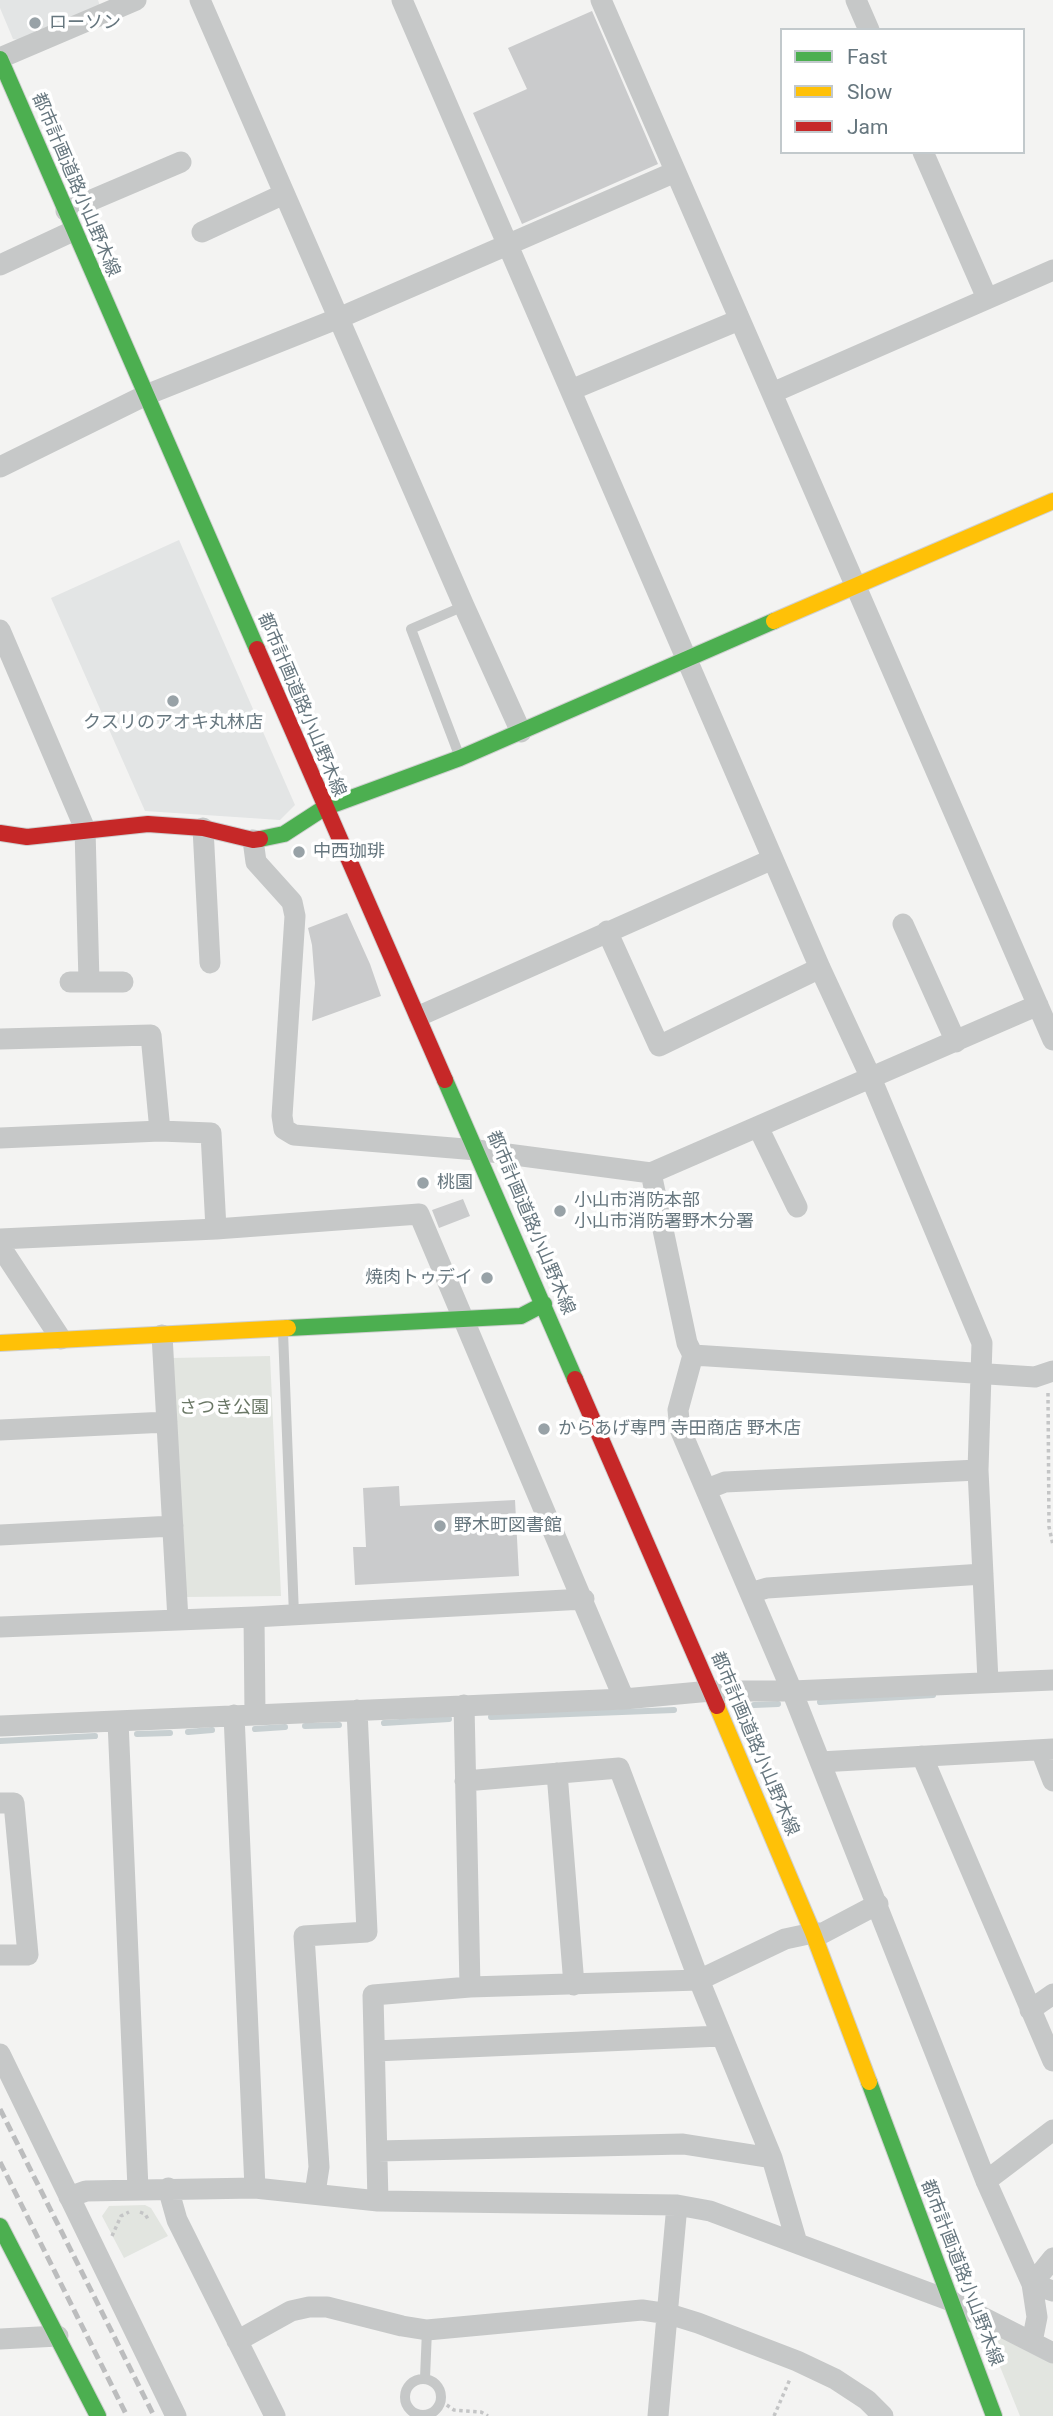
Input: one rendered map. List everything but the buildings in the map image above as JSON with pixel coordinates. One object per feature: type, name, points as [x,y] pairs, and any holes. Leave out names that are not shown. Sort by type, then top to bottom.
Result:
[{"type":"street","points":[[0,58],[136,0]]},
{"type":"street","points":[[201,0],[521,732]]},
{"type":"street","points":[[402,0],[820,968],[871,1078],[982,1343],[978,1470],[988,1681]]},
{"type":"street","points":[[601,0],[1053,1040]]},
{"type":"street","points":[[856,0],[868,28]]},
{"type":"street","name":"都市計画道路小山野木線","points":[[0,58],[711,1691],[813,1933],[994,2416]]},
{"type":"street","points":[[924,154],[987,298]]},
{"type":"street","points":[[0,265],[69,221],[181,162]]},
{"type":"street","points":[[0,467],[146,395],[339,318],[675,173]]},
{"type":"street","points":[[202,232],[284,194]]},
{"type":"street","points":[[772,393],[1053,270]]},
{"type":"street","points":[[571,390],[739,320]]},
{"type":"street","points":[[0,832],[27,837],[148,824],[204,828],[253,840],[284,834],[324,807],[460,758],[1053,501]]},
{"type":"street","points":[[0,630],[85,829],[79,982],[123,982]]},
{"type":"street","points":[[204,828],[210,963]]},
{"type":"street","points":[[253,840],[256,862],[292,902],[295,916],[282,1116],[285,1129],[294,1135],[477,1150],[650,1172],[758,1128],[1038,1005]]},
{"type":"street","points":[[419,1016],[773,859]]},
{"type":"street","points":[[903,924],[956,1042]]},
{"type":"street","points":[[607,931],[659,1046],[820,968]]},
{"type":"street","points":[[0,1039],[151,1035],[160,1131]]},
{"type":"street","points":[[758,1128],[797,1207]]},
{"type":"street","points":[[0,1138],[160,1131],[211,1133],[216,1229]]},
{"type":"street","points":[[650,1172],[687,1343],[693,1355],[678,1410],[680,1429],[792,1690],[985,2181],[1032,2284],[1037,2317],[1032,2342]]},
{"type":"street","points":[[0,1239],[216,1229],[419,1214],[624,1699]]},
{"type":"street","points":[[0,1246],[61,1339]]},
{"type":"street","points":[[0,1343],[521,1316],[544,1304]]},
{"type":"street","points":[[162,1335],[178,1620]]},
{"type":"street","points":[[693,1355],[1035,1377],[1050,1372]]},
{"type":"street","points":[[0,1430],[167,1422]]},
{"type":"street","points":[[707,1489],[725,1482],[978,1470]]},
{"type":"street","points":[[0,1535],[173,1526]]},
{"type":"street","points":[[750,1593],[767,1588],[983,1574]]},
{"type":"street","points":[[0,1627],[584,1600]]},
{"type":"street","points":[[254,1617],[245,1715],[255,2188]]},
{"type":"street","points":[[0,1726],[624,1699],[711,1691],[1053,1680]]},
{"type":"street","points":[[464,1705],[470,1987]]},
{"type":"street","points":[[314,2193],[319,2166],[304,1936],[367,1932],[357,1710]]},
{"type":"street","points":[[118,1721],[138,2189]]},
{"type":"street","points":[[820,1762],[1047,1749],[1053,1781]]},
{"type":"street","points":[[922,1756],[1053,2060]]},
{"type":"street","points":[[465,1781],[619,1768],[699,1980],[772,2158],[797,2243]]},
{"type":"street","points":[[557,1773],[574,1985]]},
{"type":"street","points":[[0,1803],[14,1803],[28,1955],[0,1955]]},
{"type":"street","points":[[378,2201],[373,1995],[470,1987],[699,1980],[785,1939],[813,1933],[823,1934],[878,1904]]},
{"type":"street","points":[[1030,2010],[1053,1994]]},
{"type":"street","points":[[375,2051],[721,2036]]},
{"type":"street","points":[[0,2054],[176,2416]]},
{"type":"street","points":[[985,2181],[1053,2130]]},
{"type":"street","points":[[378,2151],[682,2144],[772,2158]]},
{"type":"street","points":[[168,2188],[177,2220],[275,2416]]},
{"type":"street","points":[[69,2197],[86,2191],[255,2188],[378,2201],[677,2205],[710,2211],[951,2301],[1053,2353]]},
{"type":"street","points":[[658,2416],[677,2205]]},
{"type":"street","points":[[0,2226],[98,2416]]},
{"type":"street","points":[[1032,2284],[1053,2258]]},
{"type":"street","points":[[1032,2284],[1053,2291]]},
{"type":"street","points":[[237,2341],[291,2311],[309,2307],[327,2307],[428,2330],[642,2310],[669,2314],[797,2361],[835,2379],[867,2400],[883,2416]]},
{"type":"street","points":[[0,2339],[58,2336]]},
{"type":"lane","points":[[460,758],[411,629],[464,606]]},
{"type":"lane","points":[[283,1329],[294,1615]]},
{"type":"lane","points":[[425,2378],[428,2330]]},
{"type":"lane","points":[[425,2378],[440,2389],[441,2402],[434,2412],[424,2416],[408,2408],[405,2398],[408,2386],[425,2378]]},
{"type":"path","points":[[1050,1372],[1049,1527],[1053,1545]]},
{"type":"path","points":[[110,2242],[121,2216],[129,2211],[139,2211],[148,2219]]},
{"type":"path","points":[[774,2416],[797,2361]]},
{"type":"path","points":[[441,2402],[454,2410],[488,2416]]},
{"type":"shaded area","name":"ローソン","points":[[0,0],[98,0],[100,6],[27,41],[13,39],[0,8]]},
{"type":"shaded area","name":"クスリのアオキ丸林店","points":[[179,540],[295,805],[280,820],[145,811],[51,598]]},
{"type":"green space","name":"さつき公園","points":[[270,1356],[281,1596],[186,1597],[172,1358]]},
{"type":"green space","points":[[145,2205],[151,2208],[168,2236],[124,2258],[102,2216],[109,2206]]},
{"type":"green space","points":[[990,2328],[1053,2360],[1053,2416],[1020,2416],[986,2332]]},
{"type":"waterway","points":[[820,1702],[933,1695]]},
{"type":"waterway","points":[[754,1705],[778,1704]]},
{"type":"waterway","points":[[491,1717],[674,1710]]},
{"type":"waterway","points":[[384,1723],[449,1719]]},
{"type":"waterway","points":[[305,1726],[339,1725]]},
{"type":"waterway","points":[[255,1729],[285,1727]]},
{"type":"waterway","points":[[188,1732],[212,1730]]},
{"type":"waterway","points":[[137,1734],[170,1733]]},
{"type":"waterway","points":[[0,1741],[95,1736]]},
{"type":"railway","points":[[0,2109],[154,2416]]},
{"type":"railway","points":[[0,2162],[127,2416]]},
{"type":"traffic: fast","points":[[0,59],[257,649]]},
{"type":"traffic: fast","points":[[260,839],[284,834],[324,808],[460,758],[774,621]]},
{"type":"traffic: fast","points":[[445,1080],[575,1379]]},
{"type":"traffic: fast","points":[[288,1328],[521,1316],[544,1304]]},
{"type":"traffic: fast","points":[[869,2082],[994,2416]]},
{"type":"traffic: fast","points":[[0,2226],[98,2416]]},
{"type":"traffic: slow","points":[[774,621],[1053,501]]},
{"type":"traffic: slow","points":[[0,1343],[288,1328]]},
{"type":"traffic: slow","points":[[717,1706],[813,1933],[869,2082]]},
{"type":"traffic: jam","points":[[257,649],[445,1080]]},
{"type":"traffic: jam","points":[[0,833],[27,837],[148,824],[203,828],[253,840],[260,839]]},
{"type":"traffic: jam","points":[[575,1379],[717,1706]]},
{"type":"place","name":"ローソン","points":[[35,23]]},
{"type":"place","name":"クスリのアオキ丸林店","points":[[173,701]]},
{"type":"place","name":"中西珈琲","points":[[299,852]]},
{"type":"place","name":"桃園","points":[[423,1183]]},
{"type":"place","name":"小山市消防本部 小山市消防署野木分署","points":[[560,1211]]},
{"type":"place","name":"焼肉トゥデイ","points":[[487,1278]]},
{"type":"place","name":"からあげ専門 寺田商店 野木店","points":[[544,1429]]},
{"type":"place","name":"野木町図書館","points":[[440,1526]]}]
